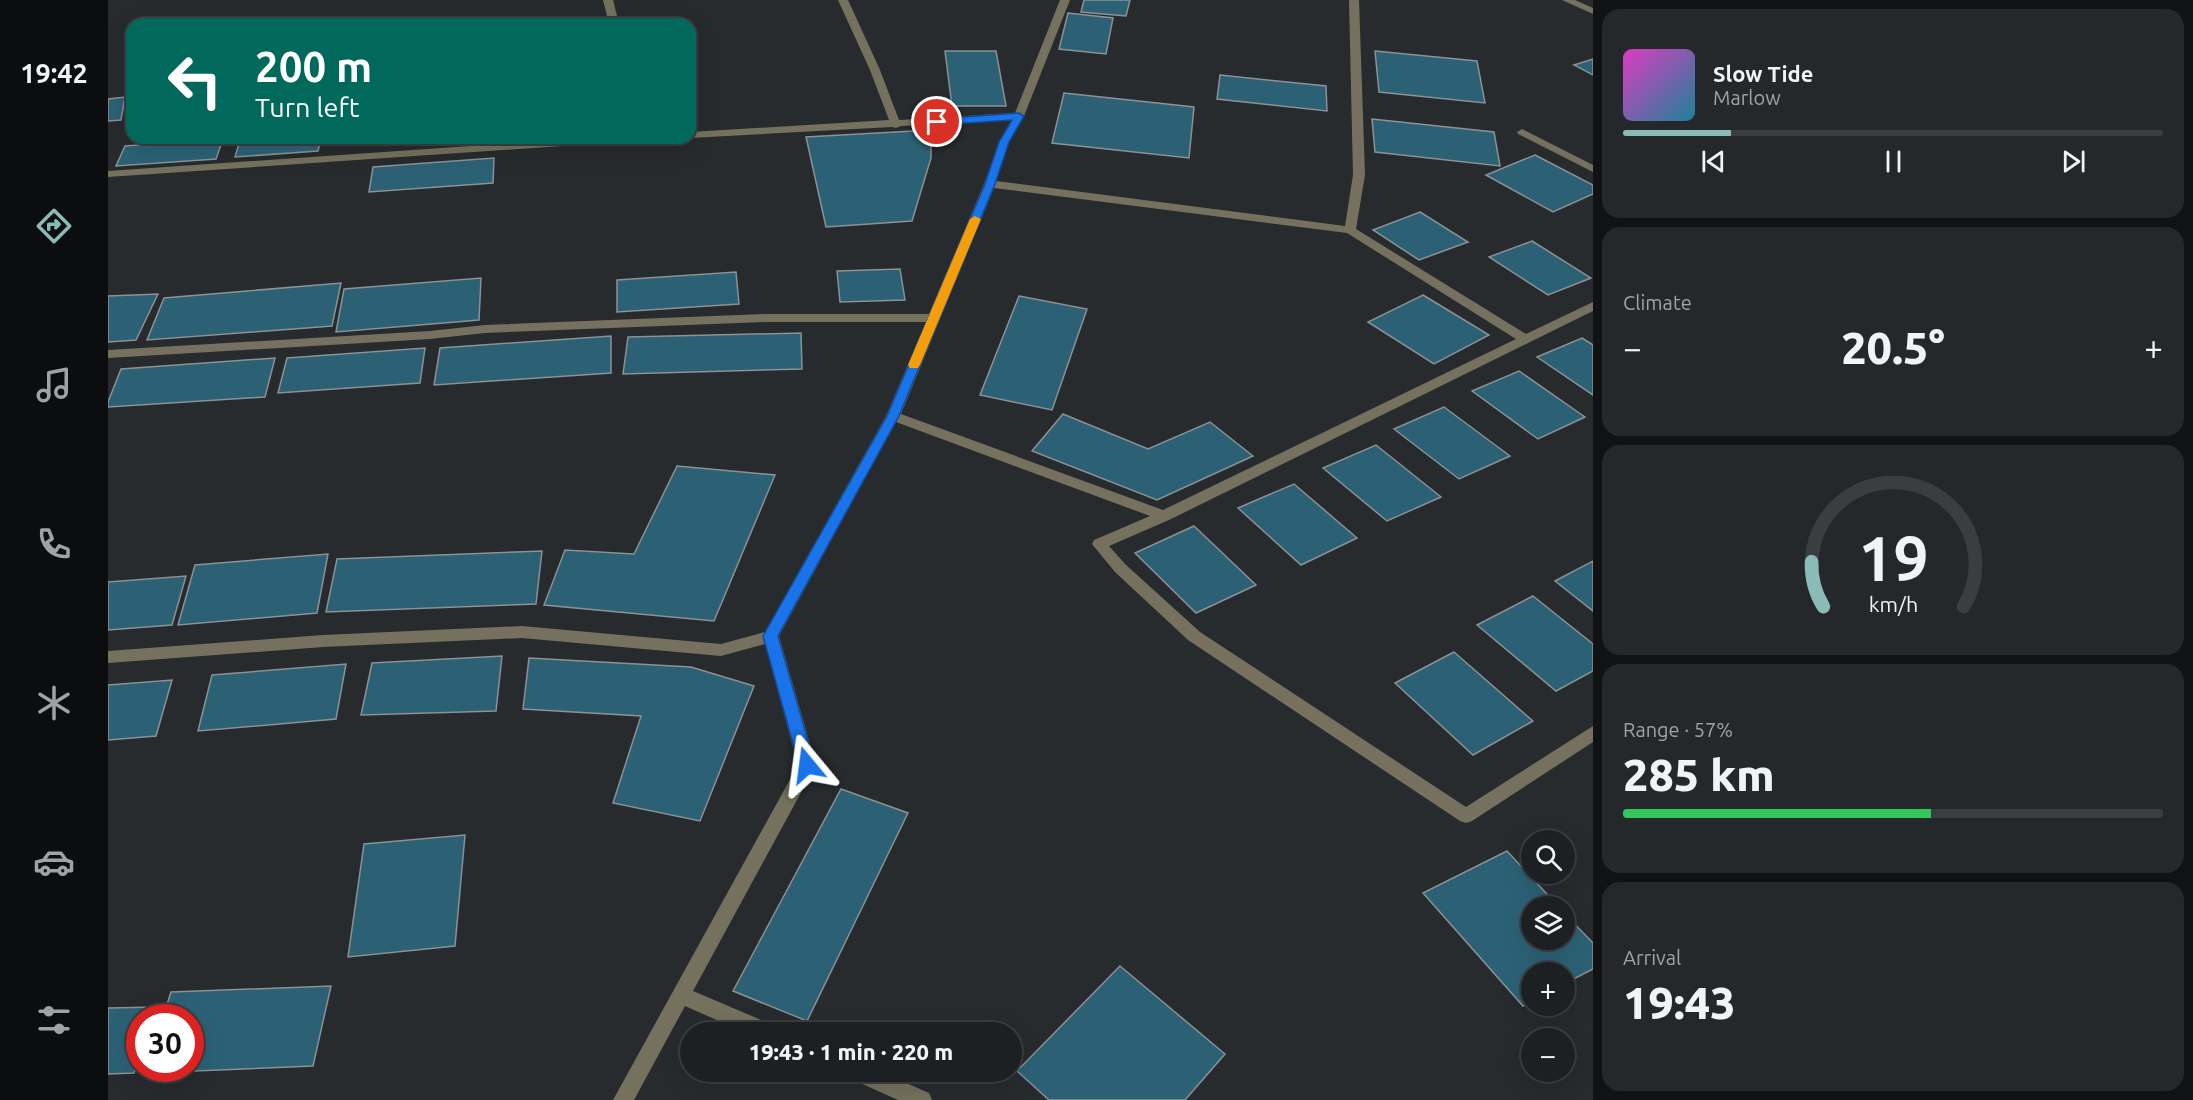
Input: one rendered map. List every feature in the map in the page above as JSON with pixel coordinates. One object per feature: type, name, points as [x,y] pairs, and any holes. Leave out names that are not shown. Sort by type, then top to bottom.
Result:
[{"type":"street","points":[[608,0],[612,18]]},
{"type":"street","points":[[843,0],[876,70],[896,124]]},
{"type":"street","points":[[623,1100],[807,765],[771,636],[893,416],[990,184],[1004,142],[1019,116],[1065,0]]},
{"type":"street","points":[[1350,230],[1359,175],[1354,0]]},
{"type":"street","points":[[1567,0],[1593,11]]},
{"type":"street","points":[[696,135],[1019,116]]},
{"type":"street","points":[[1522,132],[1593,170]]},
{"type":"street","points":[[108,174],[547,144]]},
{"type":"street","points":[[990,184],[1350,230],[1525,339]]},
{"type":"street","points":[[1593,306],[1164,516],[1100,544],[1120,568],[1194,636],[1466,816],[1593,733]]},
{"type":"street","points":[[108,354],[430,335],[509,328],[767,318],[934,318]]},
{"type":"street","points":[[893,416],[1164,516]]},
{"type":"street","points":[[108,657],[323,641],[522,632],[721,650],[771,636]]},
{"type":"street","points":[[681,995],[743,1022]]},
{"type":"street","points":[[881,1082],[922,1100]]},
{"type":"building","points":[[1084,0],[1130,0],[1126,16],[1081,12]]},
{"type":"building","points":[[1068,13],[1113,18],[1106,54],[1059,49]]},
{"type":"building","points":[[945,51],[996,51],[1006,106],[952,106]]},
{"type":"building","points":[[1375,51],[1477,61],[1485,103],[1379,92]]},
{"type":"building","points":[[1593,59],[1593,75],[1574,65]]},
{"type":"building","points":[[1220,75],[1326,86],[1327,111],[1217,99]]},
{"type":"building","points":[[1064,93],[1194,107],[1189,158],[1052,143]]},
{"type":"building","points":[[125,97],[121,120],[108,121],[108,99]]},
{"type":"building","points":[[1372,119],[1494,132],[1500,166],[1375,152]]},
{"type":"building","points":[[931,130],[931,158],[912,221],[826,227],[806,137]]},
{"type":"building","points":[[221,144],[216,159],[116,166],[125,146]]},
{"type":"building","points":[[239,144],[320,144],[318,151],[235,157]]},
{"type":"building","points":[[1535,155],[1593,185],[1593,194],[1553,212],[1486,175]]},
{"type":"building","points":[[494,158],[493,183],[369,192],[373,167]]},
{"type":"building","points":[[1420,212],[1468,242],[1419,260],[1373,230]]},
{"type":"building","points":[[1532,241],[1591,278],[1548,295],[1489,257]]},
{"type":"building","points":[[900,269],[905,300],[840,302],[837,271]]},
{"type":"building","points":[[736,272],[739,304],[617,312],[617,280]]},
{"type":"building","points":[[481,278],[479,320],[336,332],[344,289]]},
{"type":"building","points":[[341,283],[332,326],[147,340],[164,298]]},
{"type":"building","points":[[158,294],[136,340],[108,342],[108,296]]},
{"type":"building","points":[[1423,295],[1489,335],[1434,364],[1368,322]]},
{"type":"building","points":[[1019,296],[1087,309],[1052,410],[980,395]]},
{"type":"building","points":[[801,333],[802,369],[623,374],[628,337]]},
{"type":"building","points":[[611,336],[611,373],[434,385],[440,348]]},
{"type":"building","points":[[1582,338],[1593,345],[1593,395],[1537,357]]},
{"type":"building","points":[[425,348],[420,383],[278,393],[287,358]]},
{"type":"building","points":[[275,358],[265,397],[108,407],[121,369]]},
{"type":"building","points":[[1519,371],[1585,417],[1538,439],[1472,391]]},
{"type":"building","points":[[1444,407],[1510,456],[1459,479],[1394,429]]},
{"type":"building","points":[[1063,414],[1148,449],[1210,422],[1253,456],[1157,500],[1032,451]]},
{"type":"building","points":[[1376,445],[1441,497],[1387,521],[1323,468]]},
{"type":"building","points":[[677,466],[775,475],[714,621],[544,605],[565,550],[634,554]]},
{"type":"building","points":[[1294,484],[1357,538],[1301,565],[1238,508]]},
{"type":"building","points":[[1194,526],[1256,585],[1196,613],[1135,553]]},
{"type":"building","points":[[542,551],[536,604],[326,612],[337,559]]},
{"type":"building","points":[[328,554],[317,613],[178,625],[195,565]]},
{"type":"building","points":[[1593,561],[1593,611],[1555,581]]},
{"type":"building","points":[[186,576],[172,625],[108,630],[108,582]]},
{"type":"building","points":[[1533,596],[1593,644],[1593,671],[1556,691],[1477,625]]},
{"type":"building","points":[[1454,652],[1533,721],[1473,755],[1395,683]]},
{"type":"building","points":[[502,656],[496,711],[361,715],[372,663]]},
{"type":"building","points":[[529,658],[691,667],[754,686],[700,821],[613,803],[641,716],[523,709]]},
{"type":"building","points":[[346,664],[336,719],[198,731],[212,675]]},
{"type":"building","points":[[172,680],[156,736],[108,740],[108,685]]},
{"type":"building","points":[[841,789],[908,813],[807,1021],[733,991]]},
{"type":"building","points":[[465,835],[455,946],[348,957],[364,844]]},
{"type":"building","points":[[1507,851],[1521,866],[1521,884],[1538,884],[1549,896],[1521,896],[1521,950],[1575,950],[1575,924],[1593,943],[1593,969],[1575,978],[1575,962],[1521,962],[1521,1004],[1423,893]]},
{"type":"building","points":[[1120,966],[1225,1054],[1185,1100],[1049,1100],[1022,1076],[1022,1066]]},
{"type":"building","points":[[331,986],[313,1066],[204,1071],[204,1004],[167,1004],[171,992]]},
{"type":"building","points":[[108,1008],[126,1008],[126,1073],[108,1074]]},
{"type":"slow traffic","points":[[914,365],[975,219]]},
{"type":"route","points":[[807,765],[771,636],[893,416],[990,184],[1004,142],[1019,116],[937,122]]}]
